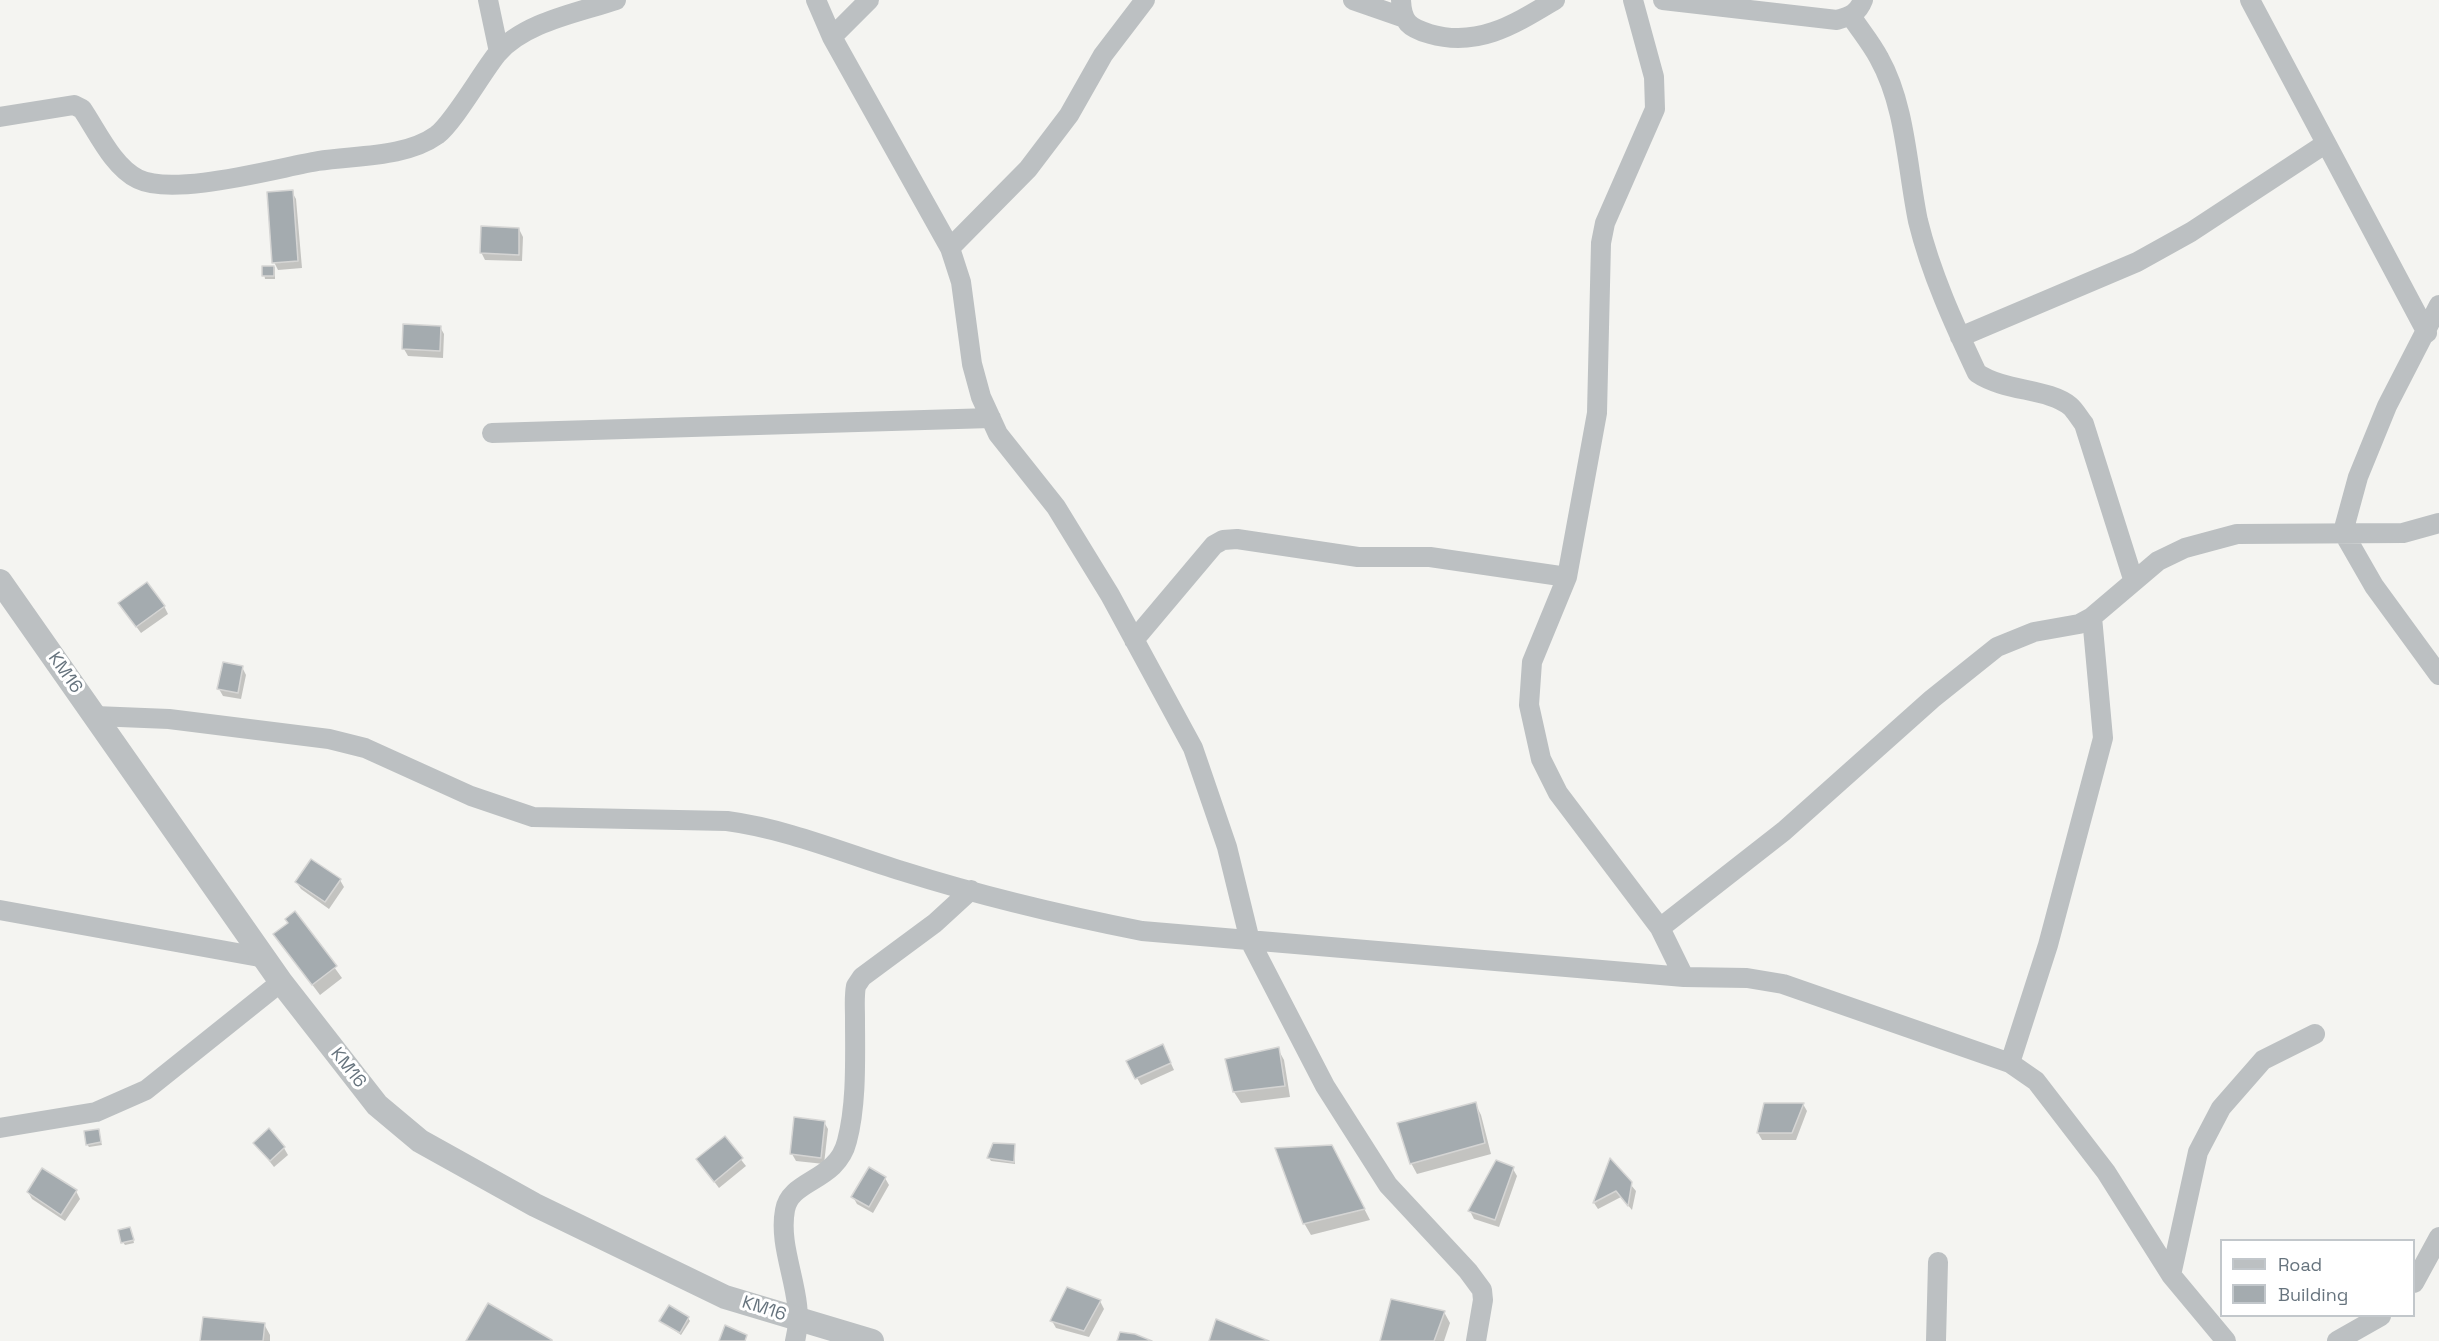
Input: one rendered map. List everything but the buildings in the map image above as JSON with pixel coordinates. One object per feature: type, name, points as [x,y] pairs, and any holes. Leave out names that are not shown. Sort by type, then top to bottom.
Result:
[{"type":"street","points":[[488,0],[499,52]]},
{"type":"street","points":[[0,117],[74,105],[82,109],[116,160],[139,179],[156,185],[231,179],[316,161],[402,149],[425,142],[439,133],[499,52],[518,36],[552,21],[616,0]]},
{"type":"street","points":[[816,0],[832,37],[950,248],[961,282],[972,364],[981,397],[998,434],[1056,507],[1110,595],[1194,748],[1227,847],[1250,941],[1325,1086],[1388,1185],[1468,1271],[1482,1290],[1483,1299],[1476,1341]]},
{"type":"street","points":[[832,37],[869,0]]},
{"type":"street","points":[[950,248],[1028,169],[1069,115],[1103,55],[1144,0]]},
{"type":"street","points":[[1353,0],[1402,8],[1408,26],[1451,40],[1485,35],[1506,27],[1555,0]]},
{"type":"street","points":[[1633,0],[1654,77],[1654,109],[1605,223],[1601,243],[1597,413],[1567,577],[1532,662],[1529,705],[1540,759],[1558,794],[1660,928],[1684,977]]},
{"type":"street","points":[[1662,0],[1823,19],[1851,16],[1860,9],[1863,0]]},
{"type":"street","points":[[2250,0],[2427,333]]},
{"type":"street","points":[[1851,16],[1880,59],[1889,84],[1901,122],[1918,220],[1930,265],[1977,374],[1989,381],[2058,399],[2070,406],[2084,424],[2133,579]]},
{"type":"street","points":[[1960,337],[2138,262],[2191,232],[2325,144]]},
{"type":"street","points":[[2439,305],[2427,333],[2383,416],[2358,477],[2343,532],[2374,586],[2439,675]]},
{"type":"street","points":[[492,433],[991,418]]},
{"type":"street","points":[[1660,928],[1784,831],[1932,699],[1997,647],[2034,632],[2079,624],[2092,617],[2133,579],[2158,561],[2185,548],[2237,534],[2403,532],[2439,523]]},
{"type":"street","points":[[1134,640],[1214,545],[1223,540],[1237,539],[1304,551],[1358,557],[1430,557],[1567,577]]},
{"type":"street","name":"KM16","points":[[0,581],[266,958],[280,982],[377,1105],[420,1141],[535,1205],[725,1297],[798,1331],[872,1341]]},
{"type":"street","points":[[2010,1063],[2048,945],[2102,747],[2102,716],[2092,617]]},
{"type":"street","points":[[95,716],[169,719],[329,739],[365,748],[471,796],[533,817],[727,820],[749,824],[1069,917],[1142,931],[1684,977],[1747,978],[1783,984],[2010,1063],[2036,1081],[2106,1172],[2171,1275],[2226,1341]]},
{"type":"street","points":[[798,1331],[784,1231],[785,1209],[789,1197],[807,1183],[830,1171],[839,1160],[847,1142],[852,1107],[856,986],[862,977],[935,923],[971,890]]},
{"type":"street","points":[[0,910],[266,958]]},
{"type":"street","points":[[0,1128],[96,1112],[146,1090],[280,982]]},
{"type":"street","points":[[2171,1275],[2198,1152],[2221,1108],[2263,1060],[2315,1034]]},
{"type":"street","points":[[2415,1281],[2439,1236]]},
{"type":"street","points":[[1936,1341],[1938,1262]]},
{"type":"street","points":[[2337,1341],[2379,1317]]}]
